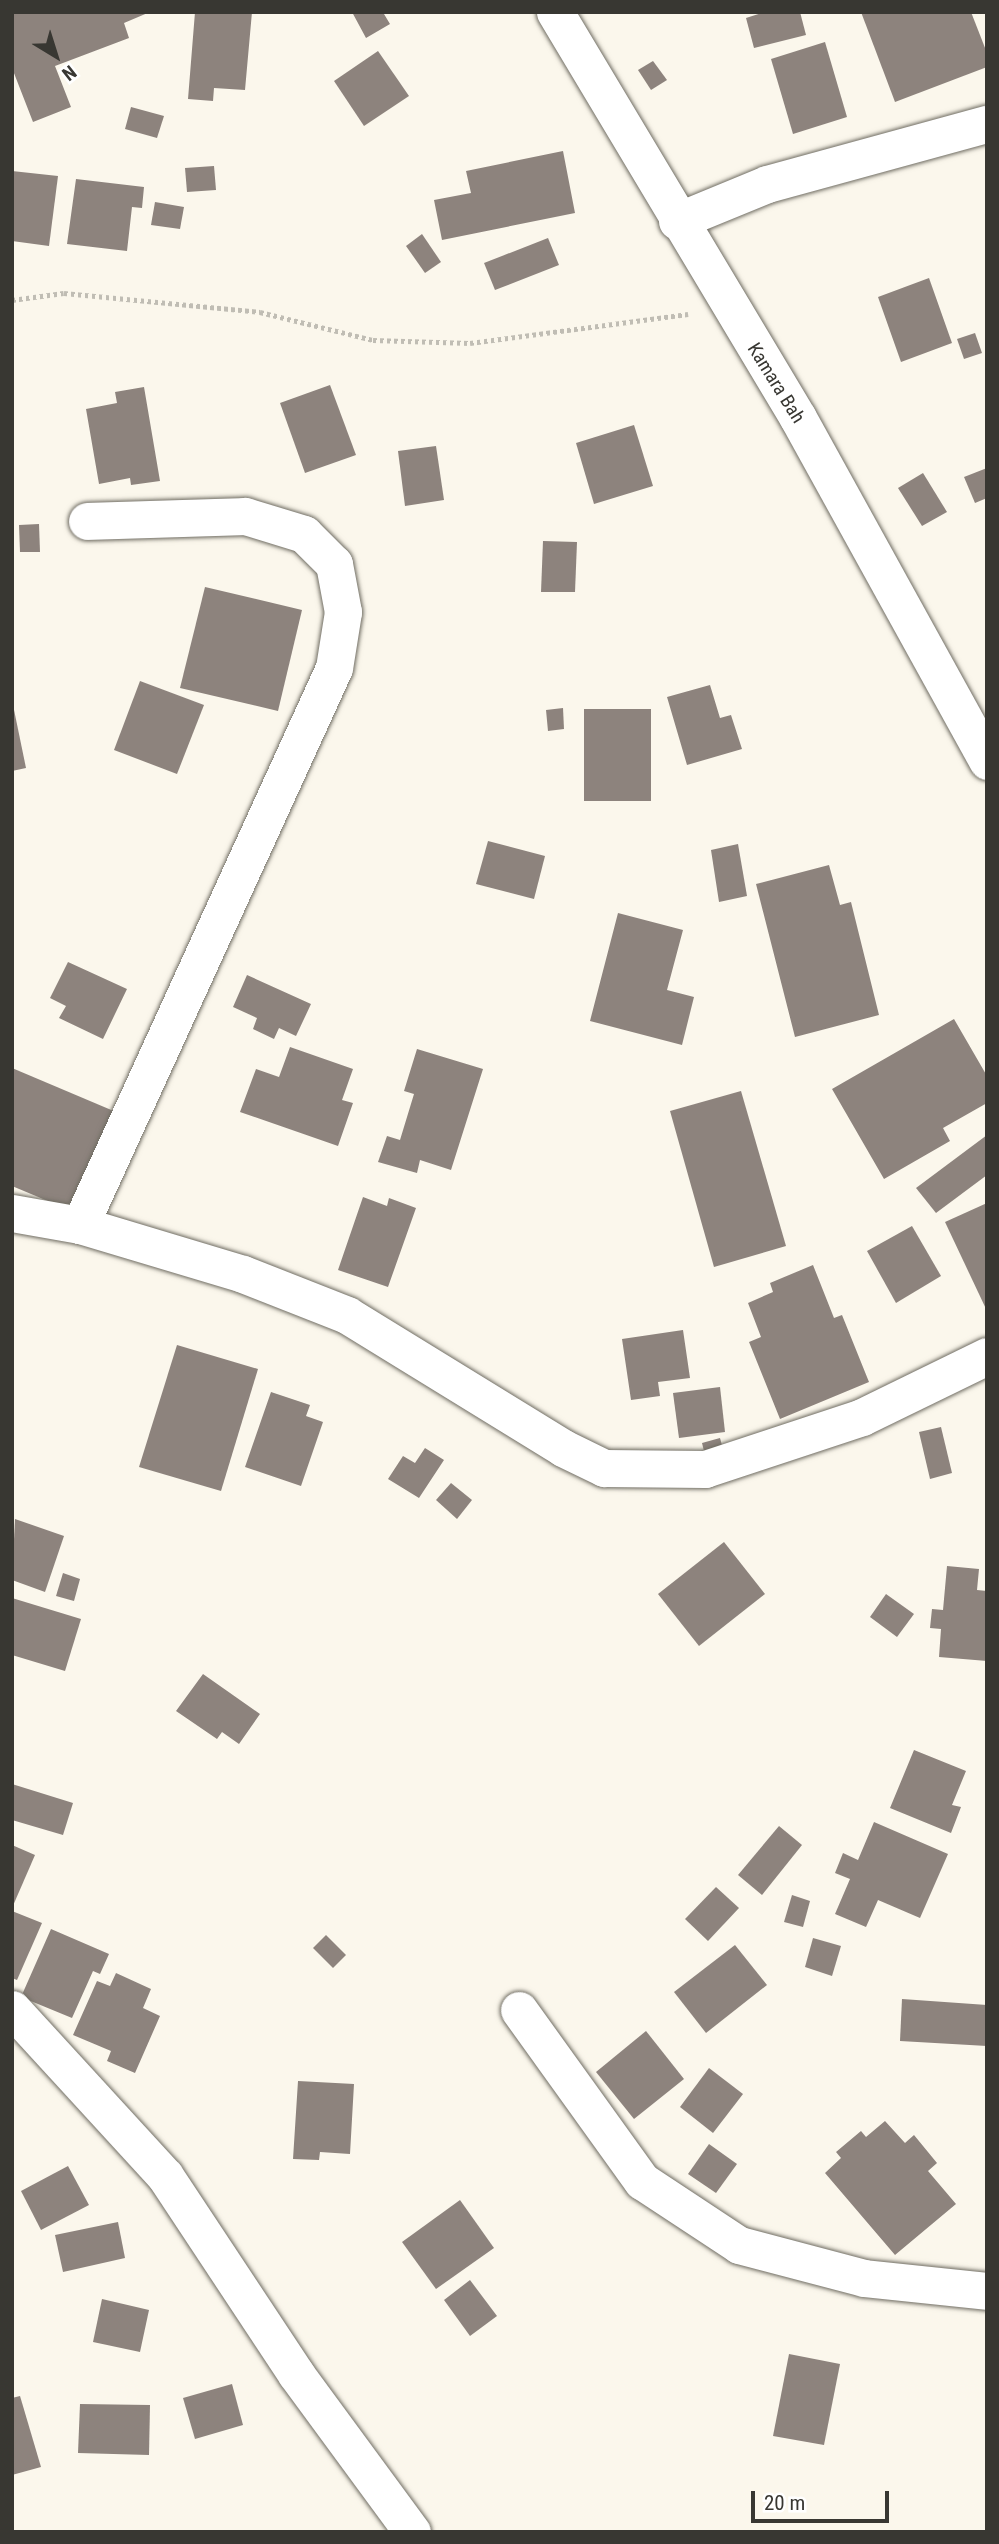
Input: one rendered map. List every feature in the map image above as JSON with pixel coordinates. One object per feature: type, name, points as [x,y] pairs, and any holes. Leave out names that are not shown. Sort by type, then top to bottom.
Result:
[{"type":"street","name":"Kamara Bah","points":[[555,12],[677,221],[798,418],[987,761]]},
{"type":"street","points":[[677,221],[766,184],[987,124]]},
{"type":"street","points":[[80,1225],[334,668],[343,612],[334,564],[304,534],[245,516],[87,521]]},
{"type":"street","points":[[12,1213],[80,1225],[243,1274],[346,1315],[563,1448],[604,1468],[705,1469],[862,1417],[987,1356]]},
{"type":"street","points":[[12,2009],[165,2176],[296,2374],[412,2532]]},
{"type":"street","points":[[519,2010],[642,2181],[738,2245],[864,2277],[987,2291]]},
{"type":"path","points":[[12,300],[64,293],[260,312],[373,340],[470,343],[730,309]]},
{"type":"building","points":[[12,12],[150,12],[124,23],[129,38],[55,66],[71,107],[33,122],[12,68]]},
{"type":"building","points":[[195,12],[252,12],[245,90],[214,88],[213,101],[188,99]]},
{"type":"building","points":[[352,12],[387,12],[384,14],[390,24],[366,38]]},
{"type":"building","points":[[765,12],[800,12],[806,35],[754,48],[746,18]]},
{"type":"building","points":[[861,12],[971,12],[987,53],[987,67],[895,102]]},
{"type":"building","points":[[825,42],[847,117],[793,134],[771,59]]},
{"type":"building","points":[[378,51],[409,96],[364,126],[334,81]]},
{"type":"building","points":[[653,61],[667,80],[651,90],[638,70]]},
{"type":"building","points":[[131,107],[164,116],[157,138],[125,129]]},
{"type":"building","points":[[563,151],[575,213],[442,240],[434,200],[471,193],[466,171]]},
{"type":"building","points":[[214,166],[216,190],[187,192],[185,168]]},
{"type":"building","points":[[12,171],[58,176],[49,246],[12,241]]},
{"type":"building","points":[[76,179],[144,187],[142,208],[132,207],[127,251],[67,244]]},
{"type":"building","points":[[155,202],[184,207],[180,229],[151,225]]},
{"type":"building","points":[[422,234],[441,262],[425,273],[406,246]]},
{"type":"building","points":[[548,238],[559,265],[495,290],[484,263]]},
{"type":"building","points":[[929,278],[952,343],[901,362],[878,297]]},
{"type":"building","points":[[975,333],[982,353],[964,359],[957,339]]},
{"type":"building","points":[[330,385],[356,455],[305,473],[280,403]]},
{"type":"building","points":[[144,387],[160,481],[131,485],[130,478],[99,484],[86,409],[117,403],[115,392]]},
{"type":"building","points":[[634,425],[653,486],[594,504],[576,443]]},
{"type":"building","points":[[436,446],[444,500],[405,506],[398,451]]},
{"type":"building","points":[[987,468],[987,498],[975,503],[964,477]]},
{"type":"building","points":[[923,473],[947,512],[922,526],[898,488]]},
{"type":"building","points":[[39,524],[40,552],[20,552],[19,525]]},
{"type":"building","points":[[543,541],[577,542],[575,592],[541,592]]},
{"type":"building","points":[[205,587],[302,610],[278,711],[180,688]]},
{"type":"building","points":[[140,681],[204,705],[177,774],[114,750]]},
{"type":"building","points":[[710,685],[720,718],[731,715],[742,749],[687,765],[667,697]]},
{"type":"building","points":[[12,700],[26,768],[12,771]]},
{"type":"building","points":[[563,708],[564,729],[548,731],[546,710]]},
{"type":"building","points":[[584,709],[651,709],[651,801],[584,801]]},
{"type":"building","points":[[488,841],[545,856],[534,899],[476,884]]},
{"type":"building","points":[[738,844],[747,896],[719,902],[711,850]]},
{"type":"building","points":[[829,865],[840,905],[851,902],[879,1015],[795,1037],[756,884]]},
{"type":"building","points":[[618,913],[683,930],[667,990],[694,997],[682,1045],[590,1021]]},
{"type":"building","points":[[68,962],[127,989],[103,1039],[59,1018],[66,1006],[50,998]]},
{"type":"building","points":[[247,975],[311,1004],[296,1036],[279,1028],[274,1039],[253,1029],[257,1018],[233,1007]]},
{"type":"building","points":[[954,1019],[987,1076],[987,1103],[943,1128],[950,1141],[884,1179],[832,1089]]},
{"type":"building","points":[[290,1047],[353,1069],[342,1100],[353,1103],[338,1146],[240,1112],[256,1069],[279,1077]]},
{"type":"building","points":[[417,1049],[483,1069],[451,1170],[420,1160],[417,1173],[378,1162],[387,1136],[400,1140],[414,1094],[404,1091]]},
{"type":"building","points":[[12,1068],[116,1112],[74,1212],[12,1186]]},
{"type":"building","points":[[741,1091],[786,1246],[714,1267],[670,1111]]},
{"type":"building","points":[[987,1135],[987,1175],[936,1213],[916,1188]]},
{"type":"building","points":[[363,1197],[387,1206],[389,1198],[416,1208],[388,1287],[338,1270]]},
{"type":"building","points":[[987,1203],[987,1311],[945,1222]]},
{"type":"building","points":[[912,1226],[941,1276],[896,1303],[867,1251]]},
{"type":"building","points":[[813,1265],[834,1318],[842,1315],[869,1382],[780,1419],[749,1342],[761,1337],[748,1303],[773,1292],[770,1283]]},
{"type":"building","points":[[683,1330],[690,1378],[658,1382],[660,1396],[631,1400],[622,1339]]},
{"type":"building","points":[[177,1345],[258,1369],[221,1491],[139,1467]]},
{"type":"building","points":[[720,1387],[725,1432],[679,1438],[673,1393]]},
{"type":"building","points":[[271,1392],[310,1405],[306,1416],[323,1422],[301,1486],[245,1467]]},
{"type":"building","points":[[941,1427],[952,1473],[930,1479],[919,1432]]},
{"type":"building","points":[[720,1438],[723,1449],[705,1455],[702,1443]]},
{"type":"building","points":[[425,1448],[444,1460],[419,1498],[388,1479],[403,1456],[415,1463]]},
{"type":"building","points":[[451,1483],[472,1500],[457,1519],[436,1500]]},
{"type":"building","points":[[15,1519],[64,1536],[45,1592],[12,1580]]},
{"type":"building","points":[[724,1542],[765,1594],[699,1646],[658,1594]]},
{"type":"building","points":[[947,1566],[979,1569],[977,1590],[987,1591],[987,1661],[939,1657],[941,1629],[930,1628],[932,1609],[943,1610]]},
{"type":"building","points":[[63,1573],[80,1579],[74,1601],[56,1596]]},
{"type":"building","points":[[886,1594],[914,1614],[897,1637],[870,1617]]},
{"type":"building","points":[[12,1598],[81,1619],[65,1671],[12,1655]]},
{"type":"building","points":[[203,1674],[260,1714],[239,1744],[222,1732],[217,1739],[176,1711]]},
{"type":"building","points":[[914,1750],[966,1771],[952,1805],[961,1807],[951,1833],[890,1808]]},
{"type":"building","points":[[12,1784],[73,1803],[63,1835],[12,1820]]},
{"type":"building","points":[[874,1822],[948,1854],[920,1918],[878,1900],[866,1927],[835,1914],[850,1879],[835,1873],[843,1853],[858,1860]]},
{"type":"building","points":[[779,1826],[802,1845],[762,1895],[738,1875]]},
{"type":"building","points":[[12,1845],[35,1855],[12,1908]]},
{"type":"building","points":[[716,1887],[739,1908],[708,1941],[685,1919]]},
{"type":"building","points":[[792,1895],[810,1901],[803,1927],[784,1922]]},
{"type":"building","points":[[12,1911],[42,1923],[17,1980],[12,1978]]},
{"type":"building","points":[[51,1929],[109,1954],[100,1974],[93,1971],[72,2018],[21,1997]]},
{"type":"building","points":[[326,1935],[346,1955],[333,1968],[313,1948]]},
{"type":"building","points":[[813,1938],[841,1946],[832,1976],[805,1967]]},
{"type":"building","points":[[735,1945],[767,1985],[706,2033],[674,1992]]},
{"type":"building","points":[[116,1973],[151,1989],[143,2008],[160,2016],[135,2073],[107,2061],[111,2051],[73,2035],[97,1981],[110,1986]]},
{"type":"building","points":[[902,1999],[987,2005],[987,2046],[900,2041]]},
{"type":"building","points":[[646,2031],[684,2079],[634,2119],[596,2072]]},
{"type":"building","points":[[709,2068],[743,2094],[713,2133],[680,2107]]},
{"type":"building","points":[[298,2081],[354,2084],[350,2154],[320,2152],[319,2160],[293,2159]]},
{"type":"building","points":[[885,2121],[905,2143],[914,2135],[937,2163],[928,2171],[956,2204],[895,2255],[825,2173],[841,2158],[836,2152],[861,2131],[866,2137]]},
{"type":"building","points":[[709,2144],[737,2164],[716,2193],[688,2174]]},
{"type":"building","points":[[68,2166],[89,2205],[41,2230],[21,2191]]},
{"type":"building","points":[[460,2200],[494,2248],[436,2289],[402,2242]]},
{"type":"building","points":[[118,2222],[125,2258],[63,2272],[55,2235]]},
{"type":"building","points":[[470,2280],[497,2316],[470,2336],[444,2300]]},
{"type":"building","points":[[102,2299],[149,2310],[140,2352],[93,2342]]},
{"type":"building","points":[[789,2354],[840,2364],[824,2445],[773,2436]]},
{"type":"building","points":[[232,2384],[243,2425],[195,2439],[183,2398]]},
{"type":"building","points":[[20,2396],[41,2467],[12,2475],[12,2398]]},
{"type":"building","points":[[80,2404],[150,2405],[149,2455],[78,2453]]}]
